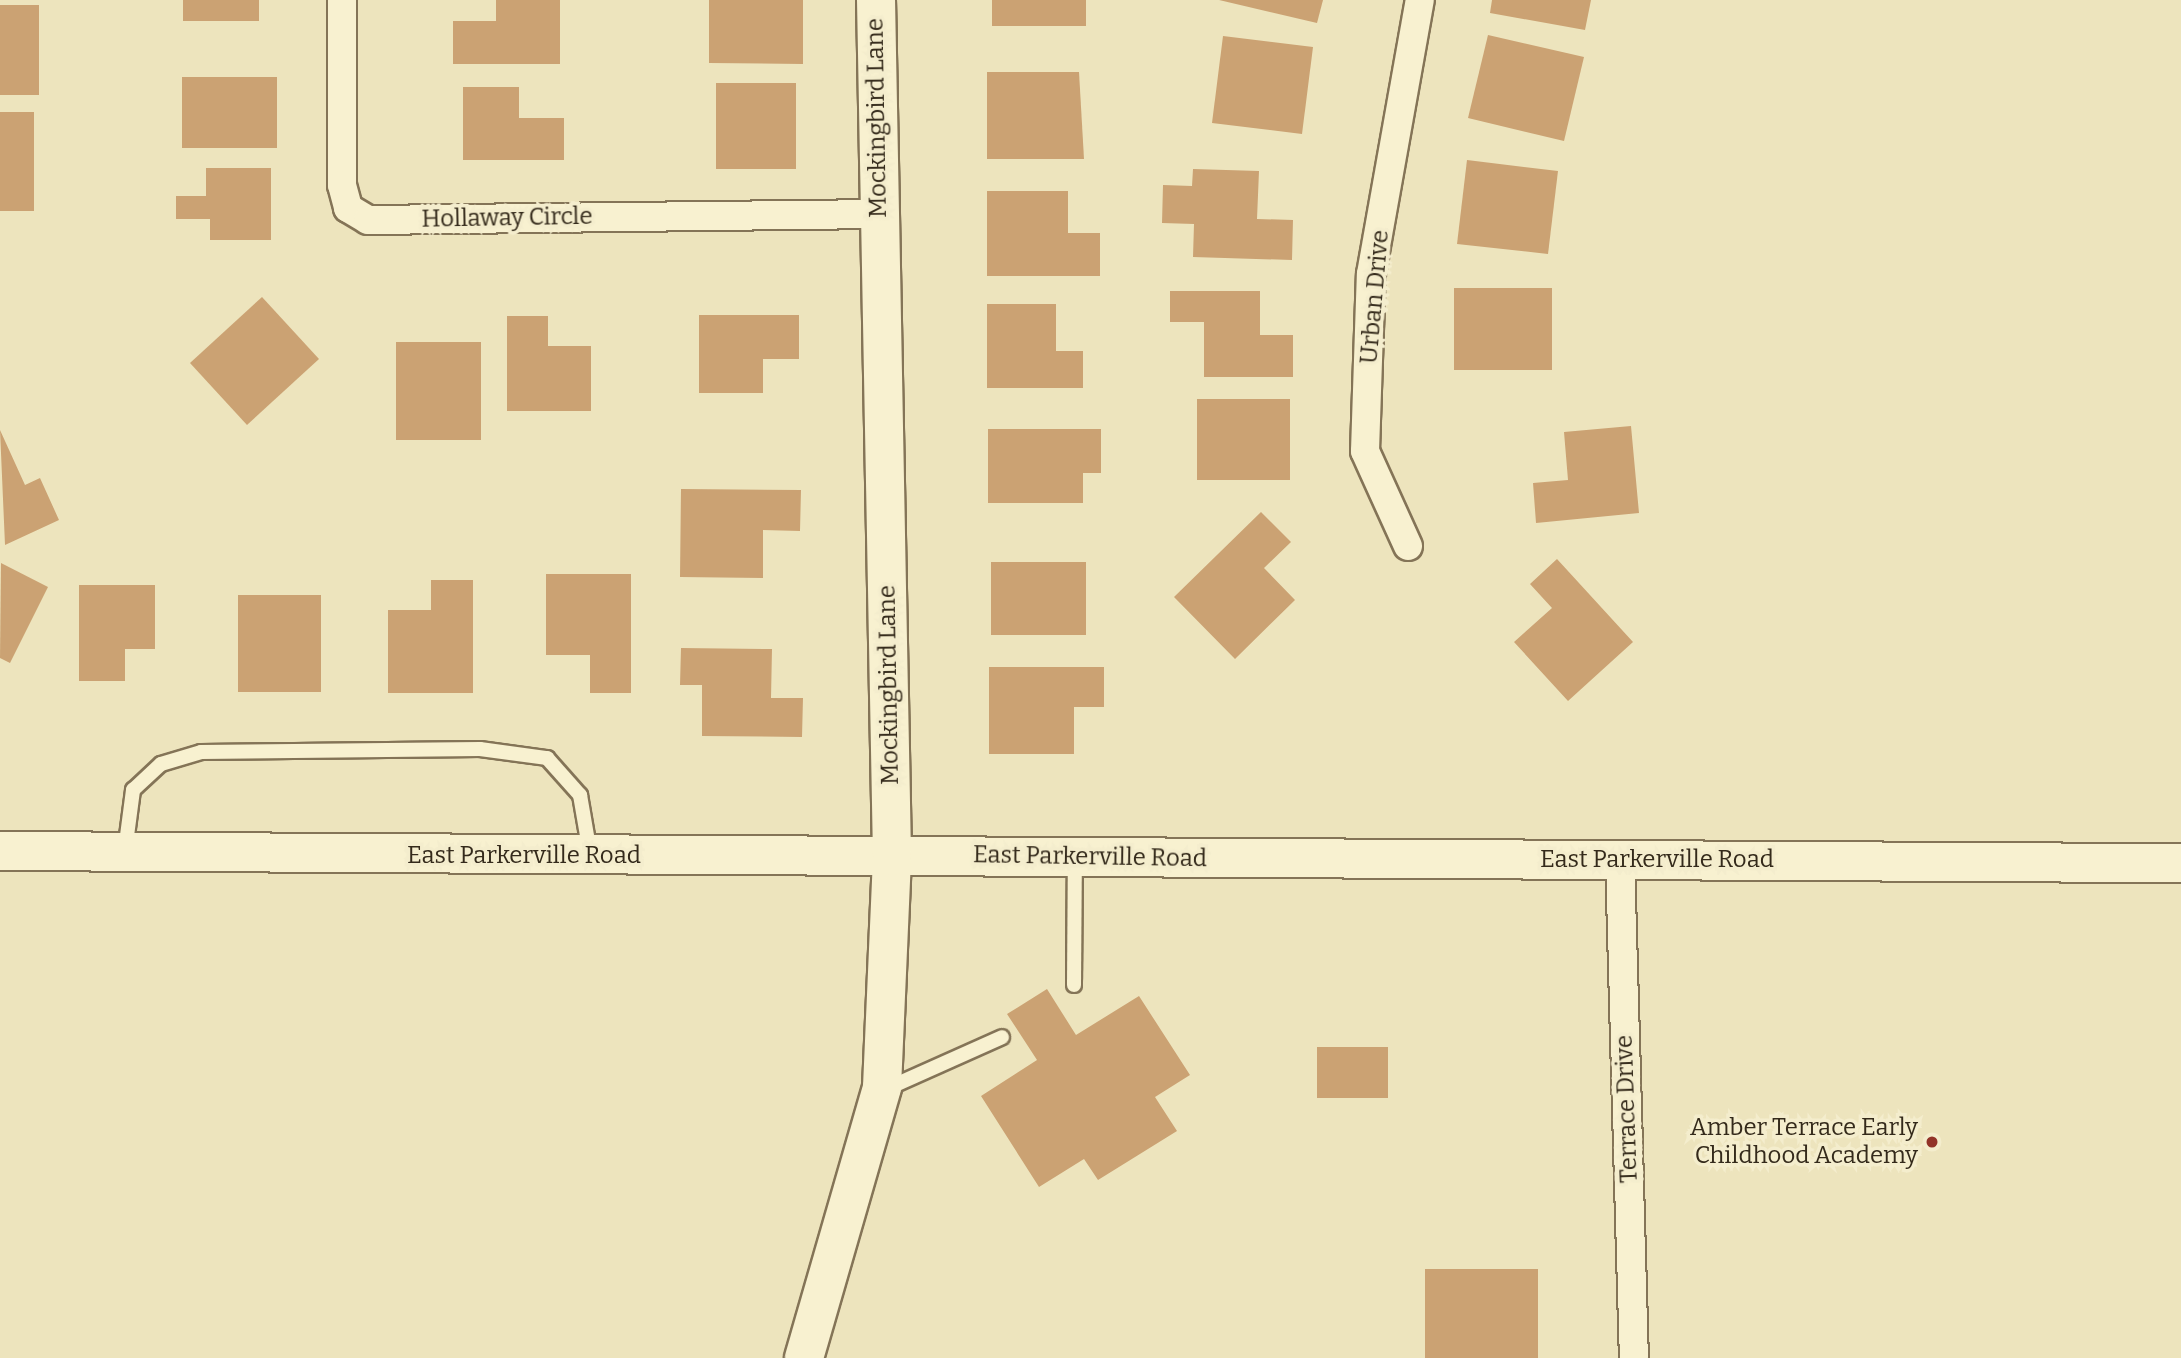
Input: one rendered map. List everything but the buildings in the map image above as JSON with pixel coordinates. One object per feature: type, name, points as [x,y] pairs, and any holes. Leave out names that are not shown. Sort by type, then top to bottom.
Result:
[{"type":"main road","name":"Mockingbird Lane","points":[[804,1358],[881,1091],[892,856],[876,0]]},
{"type":"main road","name":"East Parkerville Road","points":[[0,851],[591,857],[892,856],[2181,863]]},
{"type":"street","name":"Hollaway Circle","points":[[342,0],[342,185],[348,208],[368,220],[878,214]]},
{"type":"street","name":"Urban Drive","points":[[1408,546],[1365,451],[1371,274],[1420,0]]},
{"type":"street","name":"Terrace Drive","points":[[1620,860],[1634,1358]]},
{"type":"lane","points":[[124,853],[133,790],[160,764],[201,752],[480,749],[547,758],[579,795],[591,857]]},
{"type":"lane","points":[[1074,985],[1075,857]]},
{"type":"lane","points":[[881,1091],[1002,1037]]},
{"type":"place","name":"Amber Terrace Early Childhood Academy","points":[[1932,1142]]}]
